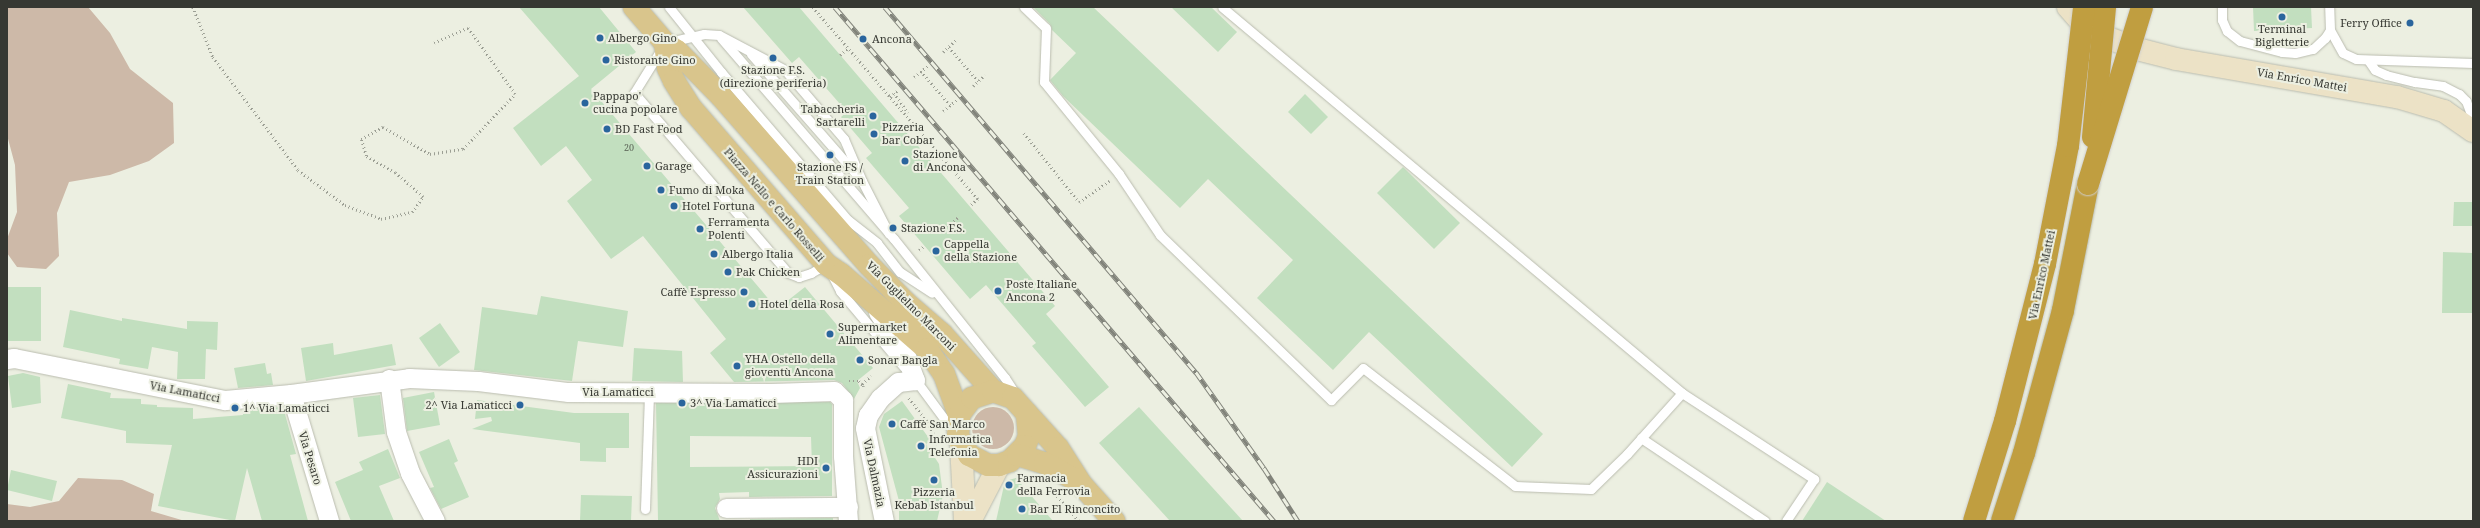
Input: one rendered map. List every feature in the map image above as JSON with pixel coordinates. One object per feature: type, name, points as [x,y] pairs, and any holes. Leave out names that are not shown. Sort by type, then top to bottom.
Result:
[{"type":"highway","name":"Via Enrico Mattei","points":[[1974,521],[2005,421],[2045,264],[2069,139],[2084,7]]},
{"type":"highway","points":[[2088,184],[2105,7]]},
{"type":"highway","points":[[2002,521],[2027,442],[2062,310],[2127,7]]},
{"type":"highway","points":[[2088,184],[2142,7]]},
{"type":"main road","points":[[634,7],[665,43],[677,51],[869,250]]},
{"type":"main road","name":"Piazza Nello e Carlo Rosselli","points":[[665,43],[666,62],[683,97],[826,264]]},
{"type":"main road","name":"Via Guglielmo Marconi","points":[[869,250],[905,302],[942,334],[993,392],[1004,393],[1024,410],[1058,448],[1081,484],[1114,521]]},
{"type":"main road","name":"Via Guglielmo Marconi","points":[[826,264],[914,338],[937,362],[949,386],[959,415],[959,441],[969,456],[988,465],[999,464]]},
{"type":"main road","points":[[959,415],[972,398],[993,392]]},
{"type":"main road","name":"Via Guglielmo Marconi","points":[[1024,410],[1029,436],[1018,455],[1045,463],[1081,484]]},
{"type":"main road","points":[[999,464],[1018,455]]},
{"type":"street","name":"Via Enrico Mattei","points":[[2068,7],[2082,22],[2098,34],[2137,49],[2176,59],[2397,97],[2444,111],[2472,130]]},
{"type":"street","name":"Via Guglielmo Marconi","points":[[868,298],[906,353],[915,380]]},
{"type":"street","name":"Via Lamaticci","points":[[7,359],[14,358],[225,400],[291,394],[389,379],[409,378],[478,381],[568,392],[771,393],[828,390],[840,395],[843,400],[843,456],[848,514]]},
{"type":"street","points":[[389,379],[396,432],[410,474],[435,521]]},
{"type":"street","name":"Via Dalmazia","points":[[884,521],[865,428],[868,415],[880,398],[898,382],[915,380]]},
{"type":"street","name":"Via Pesaro","points":[[291,394],[329,521]]},
{"type":"street","points":[[959,441],[965,521]]},
{"type":"street","points":[[970,521],[999,464]]},
{"type":"street","points":[[726,508],[848,514]]},
{"type":"lane","points":[[669,7],[848,220],[869,250]]},
{"type":"lane","points":[[1024,7],[1046,28],[1044,82],[1119,174],[1160,235],[1331,400],[1362,368],[1515,486],[1591,490],[1642,438],[1682,393]]},
{"type":"lane","points":[[1222,7],[1682,393],[1814,479],[1786,521]]},
{"type":"lane","points":[[2222,7],[2222,20],[2227,31],[2240,41],[2282,52],[2304,52],[2313,49],[2330,30]]},
{"type":"lane","points":[[2328,7],[2330,30],[2343,53],[2356,59],[2473,63]]},
{"type":"lane","points":[[665,43],[704,34],[719,35],[785,70],[844,139],[862,181],[889,234]]},
{"type":"lane","points":[[719,35],[889,234]]},
{"type":"lane","name":"Piazza Nello e Carlo Rosselli","points":[[665,43],[634,93],[788,273],[799,277],[811,274],[826,264]]},
{"type":"lane","points":[[746,48],[862,181]]},
{"type":"lane","points":[[2368,60],[2375,70],[2386,75],[2415,82],[2444,86],[2459,94],[2466,101],[2471,114],[2472,130]]},
{"type":"lane","points":[[791,121],[801,112]]},
{"type":"lane","name":"Via Guglielmo Marconi","points":[[889,234],[938,297],[1005,378],[1024,410]]},
{"type":"lane","name":"Via Guglielmo Marconi","points":[[869,250],[938,297]]},
{"type":"lane","name":"Via Guglielmo Marconi","points":[[826,264],[840,290],[915,380],[959,441]]},
{"type":"lane","points":[[645,509],[649,392]]},
{"type":"lane","points":[[1642,438],[1765,521]]},
{"type":"path","points":[[193,7],[213,56],[298,170],[345,205],[381,219],[412,212],[424,197],[395,173],[366,156],[361,139],[383,127],[430,154],[463,149],[515,94],[468,28],[434,43]]},
{"type":"path","points":[[813,7],[978,199],[970,206]]},
{"type":"path","points":[[943,52],[956,40]]},
{"type":"path","points":[[949,47],[978,81]]},
{"type":"path","points":[[840,55],[848,48]]},
{"type":"path","points":[[914,77],[929,65]]},
{"type":"path","points":[[921,71],[950,105]]},
{"type":"path","points":[[973,86],[985,75]]},
{"type":"path","points":[[890,97],[898,90]]},
{"type":"path","points":[[894,93],[908,112]]},
{"type":"path","points":[[943,111],[958,99]]},
{"type":"path","points":[[1024,133],[1079,202],[1119,174]]},
{"type":"path","points":[[941,231],[958,217]]},
{"type":"path","points":[[862,384],[871,376]]},
{"type":"path","points":[[857,381],[864,386],[862,391]]},
{"type":"shaded area","points":[[7,7],[88,7],[110,33],[130,69],[173,103],[174,143],[149,161],[110,175],[69,182],[57,213],[59,256],[46,269],[17,267],[7,253],[7,239],[17,212],[15,165],[7,135]]},
{"type":"shaded area","points":[[989,407],[997,407],[1005,410],[1011,416],[1014,428],[1011,440],[1005,446],[997,449],[989,449],[981,446],[975,440],[972,432],[972,424],[975,416],[981,410]]},
{"type":"shaded area","points":[[78,478],[122,480],[154,494],[151,511],[185,521],[7,521],[7,504],[30,507],[59,501]]},
{"type":"building","points":[[519,7],[599,7],[636,52],[591,89],[777,309],[805,287],[873,368],[857,381],[860,388],[854,399],[842,383],[834,380],[734,382],[710,353],[726,339],[643,236],[611,259],[567,201],[592,180],[566,146],[541,166],[513,128],[579,76]]},
{"type":"building","name":"Stazione di Ancona","points":[[743,7],[799,7],[1055,306],[1046,314],[1109,387],[1085,407],[1032,346],[1036,343],[986,285],[970,299],[899,216],[909,208],[866,158],[872,153],[841,117],[847,112],[799,57],[792,63]]},
{"type":"building","points":[[1033,7],[1093,7],[1543,434],[1512,467],[1369,332],[1333,370],[1257,298],[1293,260],[1208,179],[1180,208],[1063,96],[1050,80],[1076,53],[1052,30],[1050,24]]},
{"type":"building","points":[[1171,7],[1211,7],[1237,32],[1218,52]]},
{"type":"building","name":"Terminal Bigletterie","points":[[2253,7],[2311,7],[2312,28],[2254,31]]},
{"type":"building","points":[[1305,94],[1328,117],[1311,134],[1288,112]]},
{"type":"building","points":[[1403,167],[1460,223],[1434,249],[1377,193]]},
{"type":"building","points":[[2454,202],[2473,202],[2473,226],[2453,226]]},
{"type":"building","points":[[2443,252],[2473,253],[2473,313],[2442,313]]},
{"type":"building","points":[[7,287],[41,287],[41,341],[7,341]]},
{"type":"building","points":[[541,296],[628,311],[623,347],[578,341],[572,381],[474,370],[482,307],[537,315]]},
{"type":"building","points":[[70,310],[122,321],[122,318],[187,329],[187,321],[218,322],[217,350],[206,349],[205,379],[177,379],[178,352],[152,347],[148,369],[119,364],[120,359],[63,347]]},
{"type":"building","points":[[440,323],[460,352],[439,367],[419,338]]},
{"type":"building","points":[[333,343],[334,355],[392,344],[396,365],[306,381],[301,348]]},
{"type":"building","points":[[634,348],[682,351],[683,382],[632,381]]},
{"type":"building","points":[[265,363],[267,374],[271,373],[273,385],[238,388],[234,368]]},
{"type":"building","points":[[23,373],[40,377],[41,403],[12,408],[8,376]]},
{"type":"building","points":[[68,384],[111,393],[110,398],[141,399],[141,404],[157,405],[157,407],[193,408],[193,419],[243,415],[242,409],[283,407],[296,454],[290,455],[308,521],[262,521],[247,468],[235,521],[158,506],[172,445],[126,443],[126,431],[61,418]]},
{"type":"building","points":[[434,392],[440,425],[407,431],[403,398]]},
{"type":"building","points":[[380,395],[385,434],[358,437],[353,398]]},
{"type":"building","points":[[477,400],[574,413],[629,413],[629,448],[606,448],[606,462],[580,461],[580,443],[472,429],[492,421],[491,417],[475,419]]},
{"type":"building","points":[[902,401],[931,441],[926,444],[939,464],[943,495],[937,521],[899,521],[899,501],[879,427],[884,414]]},
{"type":"building","points":[[830,402],[832,404],[832,496],[749,497],[749,492],[719,493],[720,499],[715,508],[720,521],[658,521],[656,403]],"holes":[[[690,436],[811,437],[812,466],[690,467]]]},
{"type":"building","points":[[1139,407],[1243,521],[1170,521],[1099,443]]},
{"type":"building","points":[[449,439],[458,461],[454,463],[469,497],[441,509],[430,488],[434,487],[419,452]]},
{"type":"building","points":[[388,449],[400,478],[379,486],[394,521],[351,521],[335,482],[363,470],[359,462]]},
{"type":"building","points":[[11,470],[57,481],[52,501],[7,490]]},
{"type":"building","points":[[1016,478],[1053,521],[996,521],[1005,481]]},
{"type":"building","points":[[1827,482],[1886,521],[1802,521]]},
{"type":"building","points":[[581,495],[632,496],[631,521],[580,521]]},
{"type":"building","points":[[833,518],[833,521],[750,521],[750,519]]},
{"type":"railway","points":[[835,7],[1274,521]]},
{"type":"railway","points":[[885,7],[1196,372],[1264,468],[1298,521]]},
{"type":"place","name":"Terminal Bigletterie","points":[[2282,17]]},
{"type":"place","name":"Ferry Office","points":[[2410,23]]},
{"type":"place","name":"Albergo Gino","points":[[600,38]]},
{"type":"place","name":"Ancona","points":[[863,39]]},
{"type":"place","name":"Stazione F.S. (direzione periferia)","points":[[773,58]]},
{"type":"place","name":"Ristorante Gino","points":[[606,60]]},
{"type":"place","name":"Pappapo' cucina popolare","points":[[585,103]]},
{"type":"place","name":"Tabaccheria Sartarelli","points":[[873,116]]},
{"type":"place","name":"BD Fast Food","points":[[607,129]]},
{"type":"place","name":"Pizzeria bar Cobar","points":[[874,134]]},
{"type":"place","name":"Stazione FS / Train Station","points":[[830,155]]},
{"type":"place","name":"Stazione di Ancona","points":[[905,161]]},
{"type":"place","name":"Garage","points":[[647,166]]},
{"type":"place","name":"Fumo di Moka","points":[[661,190]]},
{"type":"place","name":"Hotel Fortuna","points":[[674,206]]},
{"type":"place","name":"Stazione F.S.","points":[[893,228]]},
{"type":"place","name":"Ferramenta Polenti","points":[[700,229]]},
{"type":"place","name":"Cappella della Stazione","points":[[936,251]]},
{"type":"place","name":"Albergo Italia","points":[[714,254]]},
{"type":"place","name":"Pak Chicken","points":[[728,272]]},
{"type":"place","name":"Poste Italiane Ancona 2","points":[[998,291]]},
{"type":"place","name":"Caffè Espresso","points":[[744,292]]},
{"type":"place","name":"Hotel della Rosa","points":[[752,304]]},
{"type":"place","name":"Supermarket Alimentare","points":[[830,334]]},
{"type":"place","name":"Sonar Bangla","points":[[860,360]]},
{"type":"place","name":"YHA Ostello della gioventù Ancona","points":[[737,366]]},
{"type":"place","name":"3^ Via Lamaticci","points":[[682,403]]},
{"type":"place","name":"2^ Via Lamaticci","points":[[520,405]]},
{"type":"place","name":"1^ Via Lamaticci","points":[[235,408]]},
{"type":"place","name":"Caffè San Marco","points":[[892,424]]},
{"type":"place","name":"Informatica Telefonia","points":[[921,446]]},
{"type":"place","name":"HDI Assicurazioni","points":[[826,468]]},
{"type":"place","name":"Pizzeria Kebab Istanbul","points":[[934,480]]},
{"type":"place","name":"Farmacia della Ferrovia","points":[[1009,485]]},
{"type":"place","name":"Bar El Rinconcito","points":[[1022,509]]}]
